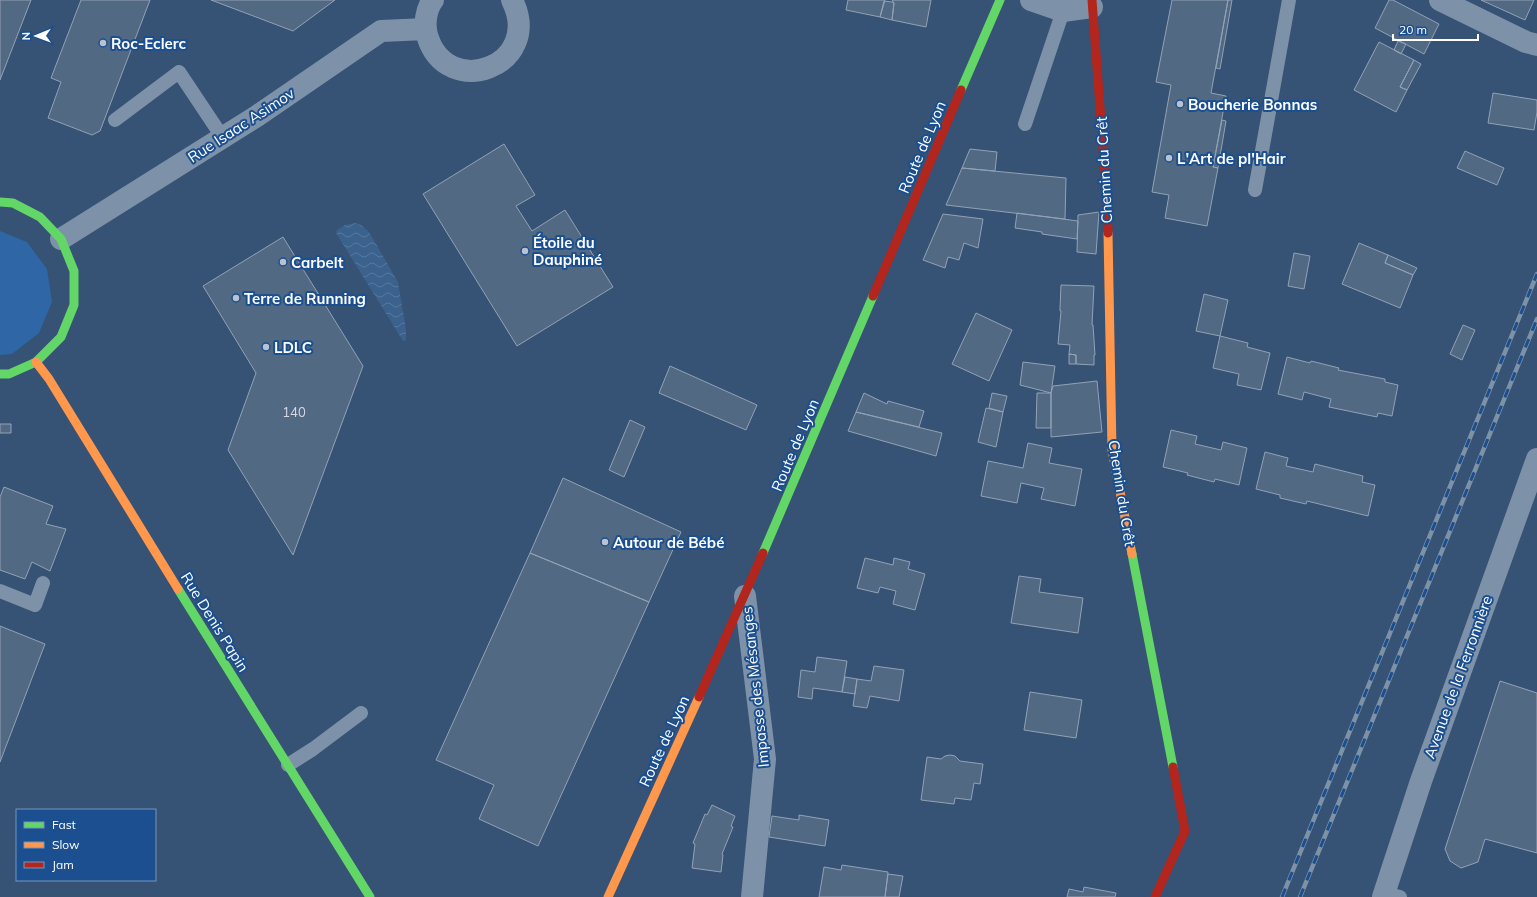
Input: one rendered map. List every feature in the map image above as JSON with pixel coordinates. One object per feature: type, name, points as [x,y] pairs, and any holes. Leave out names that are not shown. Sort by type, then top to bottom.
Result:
[{"type":"street","points":[[433,0],[426,15],[426,29],[430,44],[438,57],[450,66],[465,71],[480,71],[495,66],[507,56],[515,44],[519,29],[518,14],[512,0]]},
{"type":"street","name":"Route de Lyon","points":[[608,897],[745,596],[1000,0]]},
{"type":"street","name":"Chemin du Crêt","points":[[1031,0],[1063,10],[1092,4],[1107,202],[1112,450],[1185,831],[1155,897]]},
{"type":"street","points":[[1440,0],[1526,42],[1537,45]]},
{"type":"street","name":"Rue Isaac Asimov","points":[[61,239],[257,116],[381,31],[426,29]]},
{"type":"street","points":[[0,202],[13,203],[40,217],[61,239],[74,271],[74,305],[61,337],[36,362],[9,374],[0,374]]},
{"type":"street","name":"Rue Denis Papin","points":[[36,362],[49,379],[370,897]]},
{"type":"street","name":"Avenue de la Ferronnière","points":[[1389,896],[1426,767],[1537,459]]},
{"type":"street","name":"Impasse des Mésanges","points":[[745,596],[765,759],[752,897]]},
{"type":"lane","points":[[1255,190],[1289,0]]},
{"type":"lane","points":[[1025,124],[1063,10]]},
{"type":"lane","points":[[115,120],[179,72],[223,138]]},
{"type":"lane","points":[[0,591],[35,605],[43,583]]},
{"type":"lane","points":[[288,765],[313,749],[361,713]]},
{"type":"shaded area","points":[[0,231],[27,242],[47,269],[52,302],[39,333],[12,354],[0,355]]},
{"type":"water","points":[[355,223],[361,225],[369,232],[398,282],[406,329],[405,341],[403,341],[336,233],[337,230],[345,225]]},
{"type":"building","points":[[0,0],[31,0],[0,80]]},
{"type":"building","points":[[81,0],[150,0],[100,131],[92,135],[48,118],[61,82],[51,78]]},
{"type":"building","points":[[211,0],[335,0],[293,31]]},
{"type":"building","points":[[848,0],[885,0],[880,17],[846,10]]},
{"type":"building","points":[[892,0],[931,0],[926,27],[892,20],[894,3]]},
{"type":"building","points":[[1172,0],[1228,0],[1211,93],[1226,96],[1213,167],[1218,168],[1207,226],[1165,218],[1169,195],[1152,192],[1171,85],[1156,82]]},
{"type":"building","points":[[1228,0],[1232,0],[1220,69],[1216,68]]},
{"type":"building","points":[[1389,0],[1393,0],[1439,24],[1424,54],[1375,28]]},
{"type":"building","points":[[1481,0],[1534,0],[1525,20]]},
{"type":"building","points":[[884,1],[894,3],[892,20],[880,17]]},
{"type":"building","points":[[1398,41],[1406,44],[1401,54],[1394,50]]},
{"type":"building","points":[[1379,42],[1414,60],[1400,87],[1407,90],[1396,112],[1354,90]]},
{"type":"building","points":[[1414,60],[1421,64],[1407,90],[1400,87]]},
{"type":"building","points":[[1493,93],[1537,100],[1534,130],[1488,123]]},
{"type":"building","points":[[1222,120],[1226,121],[1218,168],[1213,167]]},
{"type":"building","name":"Étoile du Dauphiné","points":[[504,144],[535,195],[516,206],[532,231],[565,210],[613,287],[517,346],[423,194]]},
{"type":"building","points":[[970,149],[997,152],[995,171],[962,168]]},
{"type":"building","points":[[1465,151],[1504,168],[1497,185],[1457,168]]},
{"type":"building","points":[[962,168],[1066,178],[1065,219],[946,205]]},
{"type":"building","points":[[1099,212],[1096,254],[1077,252],[1078,215]]},
{"type":"building","points":[[1017,213],[1078,221],[1077,239],[1015,228]]},
{"type":"building","points":[[943,214],[983,219],[978,248],[964,243],[959,260],[948,257],[945,268],[923,260]]},
{"type":"building","points":[[283,237],[363,366],[293,555],[228,450],[256,373],[203,286]]},
{"type":"building","points":[[1359,243],[1388,255],[1385,263],[1413,275],[1400,308],[1342,284]]},
{"type":"building","points":[[1294,253],[1310,256],[1304,289],[1288,286]]},
{"type":"building","points":[[1388,255],[1417,268],[1413,275],[1385,263]]},
{"type":"building","points":[[1061,285],[1094,286],[1092,325],[1095,355],[1094,365],[1076,364],[1076,355],[1069,354],[1070,345],[1058,344],[1061,311]]},
{"type":"building","points":[[1204,294],[1228,300],[1220,336],[1196,331]]},
{"type":"building","points":[[976,313],[1012,330],[989,381],[952,364]]},
{"type":"building","points":[[1463,325],[1475,330],[1462,360],[1450,354]]},
{"type":"building","points":[[1220,336],[1248,343],[1247,347],[1270,353],[1261,390],[1237,385],[1239,374],[1213,368]]},
{"type":"building","points":[[1069,354],[1076,355],[1076,364],[1069,364]]},
{"type":"building","points":[[1287,357],[1339,368],[1338,370],[1385,379],[1385,382],[1398,385],[1392,416],[1378,413],[1377,417],[1329,407],[1331,399],[1304,392],[1302,400],[1278,394]]},
{"type":"building","points":[[1023,362],[1055,366],[1051,393],[1020,385]]},
{"type":"building","points":[[670,366],[757,405],[746,430],[659,393]]},
{"type":"building","points":[[1097,381],[1102,432],[1051,437],[1051,393],[1053,386]]},
{"type":"building","points":[[864,393],[887,404],[888,401],[924,411],[919,427],[856,412]]},
{"type":"building","points":[[992,393],[1007,396],[1003,412],[989,408]]},
{"type":"building","points":[[1037,393],[1051,393],[1051,428],[1036,428]]},
{"type":"building","points":[[986,408],[1003,412],[996,447],[978,442]]},
{"type":"building","points":[[856,412],[942,433],[936,456],[848,431]]},
{"type":"building","points":[[630,420],[645,427],[624,477],[609,470]]},
{"type":"building","points":[[0,424],[11,424],[11,433],[0,433]]},
{"type":"building","points":[[1171,430],[1197,436],[1195,444],[1221,450],[1223,442],[1247,448],[1239,485],[1215,479],[1214,482],[1187,475],[1188,473],[1163,467]]},
{"type":"building","points":[[1028,443],[1052,448],[1049,463],[1082,469],[1075,506],[1041,499],[1044,488],[1021,483],[1017,503],[981,496],[988,461],[1023,468]]},
{"type":"building","points":[[1265,452],[1288,458],[1286,466],[1313,472],[1315,464],[1363,476],[1362,482],[1375,485],[1368,516],[1307,501],[1306,504],[1280,498],[1280,495],[1256,489]]},
{"type":"building","name":"Autour de Bébé","points":[[563,478],[681,532],[649,602],[530,553]]},
{"type":"building","points":[[4,487],[53,506],[46,524],[66,529],[50,571],[32,562],[25,579],[0,570],[0,497]]},
{"type":"building","points":[[530,553],[649,602],[538,846],[479,819],[494,785],[436,760]]},
{"type":"building","points":[[865,558],[893,565],[894,558],[910,562],[908,569],[925,574],[915,610],[893,604],[896,591],[880,587],[878,593],[857,588]]},
{"type":"building","points":[[1019,576],[1041,579],[1039,592],[1083,598],[1078,633],[1011,623]]},
{"type":"building","points":[[0,626],[45,644],[0,762]]},
{"type":"building","points":[[817,657],[847,661],[842,692],[813,688],[812,699],[798,697],[801,670],[815,672]]},
{"type":"building","points":[[874,666],[904,670],[899,701],[870,696],[867,708],[853,706],[857,679],[871,681]]},
{"type":"building","points":[[845,677],[857,679],[855,694],[842,692]]},
{"type":"building","points":[[1500,681],[1537,693],[1537,853],[1485,839],[1478,862],[1461,868],[1450,861],[1445,849]]},
{"type":"building","points":[[1030,692],[1082,700],[1076,738],[1024,730]]},
{"type":"building","points":[[950,755],[955,756],[960,761],[983,764],[980,784],[974,783],[971,800],[955,798],[954,804],[921,800],[927,757],[941,759]]},
{"type":"building","points":[[712,805],[735,816],[731,826],[733,827],[722,854],[721,872],[692,868],[695,844],[693,843],[705,814],[707,815]]},
{"type":"building","points":[[799,815],[829,820],[825,846],[769,837],[772,816],[799,820]]},
{"type":"building","points":[[842,865],[888,872],[885,897],[819,897],[824,867],[841,870]]},
{"type":"building","points":[[888,874],[903,876],[899,897],[885,897]]},
{"type":"building","points":[[1084,887],[1116,893],[1115,897],[1067,897],[1069,889],[1083,892]]},
{"type":"railway","points":[[1282,897],[1537,274]]},
{"type":"railway","points":[[1300,897],[1537,319]]},
{"type":"traffic: fast","points":[[961,90],[1000,0]]},
{"type":"traffic: fast","points":[[0,202],[13,203],[40,217],[61,239],[74,271],[74,305],[61,337],[36,362],[9,374],[0,374]]},
{"type":"traffic: fast","points":[[763,553],[873,296]]},
{"type":"traffic: fast","points":[[1132,554],[1173,767]]},
{"type":"traffic: fast","points":[[178,589],[370,897]]},
{"type":"traffic: slow","points":[[1108,233],[1112,450],[1132,554]]},
{"type":"traffic: slow","points":[[36,362],[49,379],[178,589]]},
{"type":"traffic: slow","points":[[608,897],[699,697]]},
{"type":"traffic: jam","points":[[1092,0],[1108,233]]},
{"type":"traffic: jam","points":[[873,296],[961,90]]},
{"type":"traffic: jam","points":[[699,697],[763,553]]},
{"type":"traffic: jam","points":[[1155,897],[1185,831],[1173,767]]},
{"type":"place","name":"Roc-Eclerc","points":[[103,43]]},
{"type":"place","name":"Boucherie Bonnas","points":[[1180,104]]},
{"type":"place","name":"L'Art de pl'Hair","points":[[1169,158]]},
{"type":"place","name":"Étoile du Dauphiné","points":[[525,251]]},
{"type":"place","name":"Carbelt","points":[[283,262]]},
{"type":"place","name":"Terre de Running","points":[[236,298]]},
{"type":"place","name":"LDLC","points":[[266,347]]},
{"type":"place","name":"Autour de Bébé","points":[[605,542]]}]
